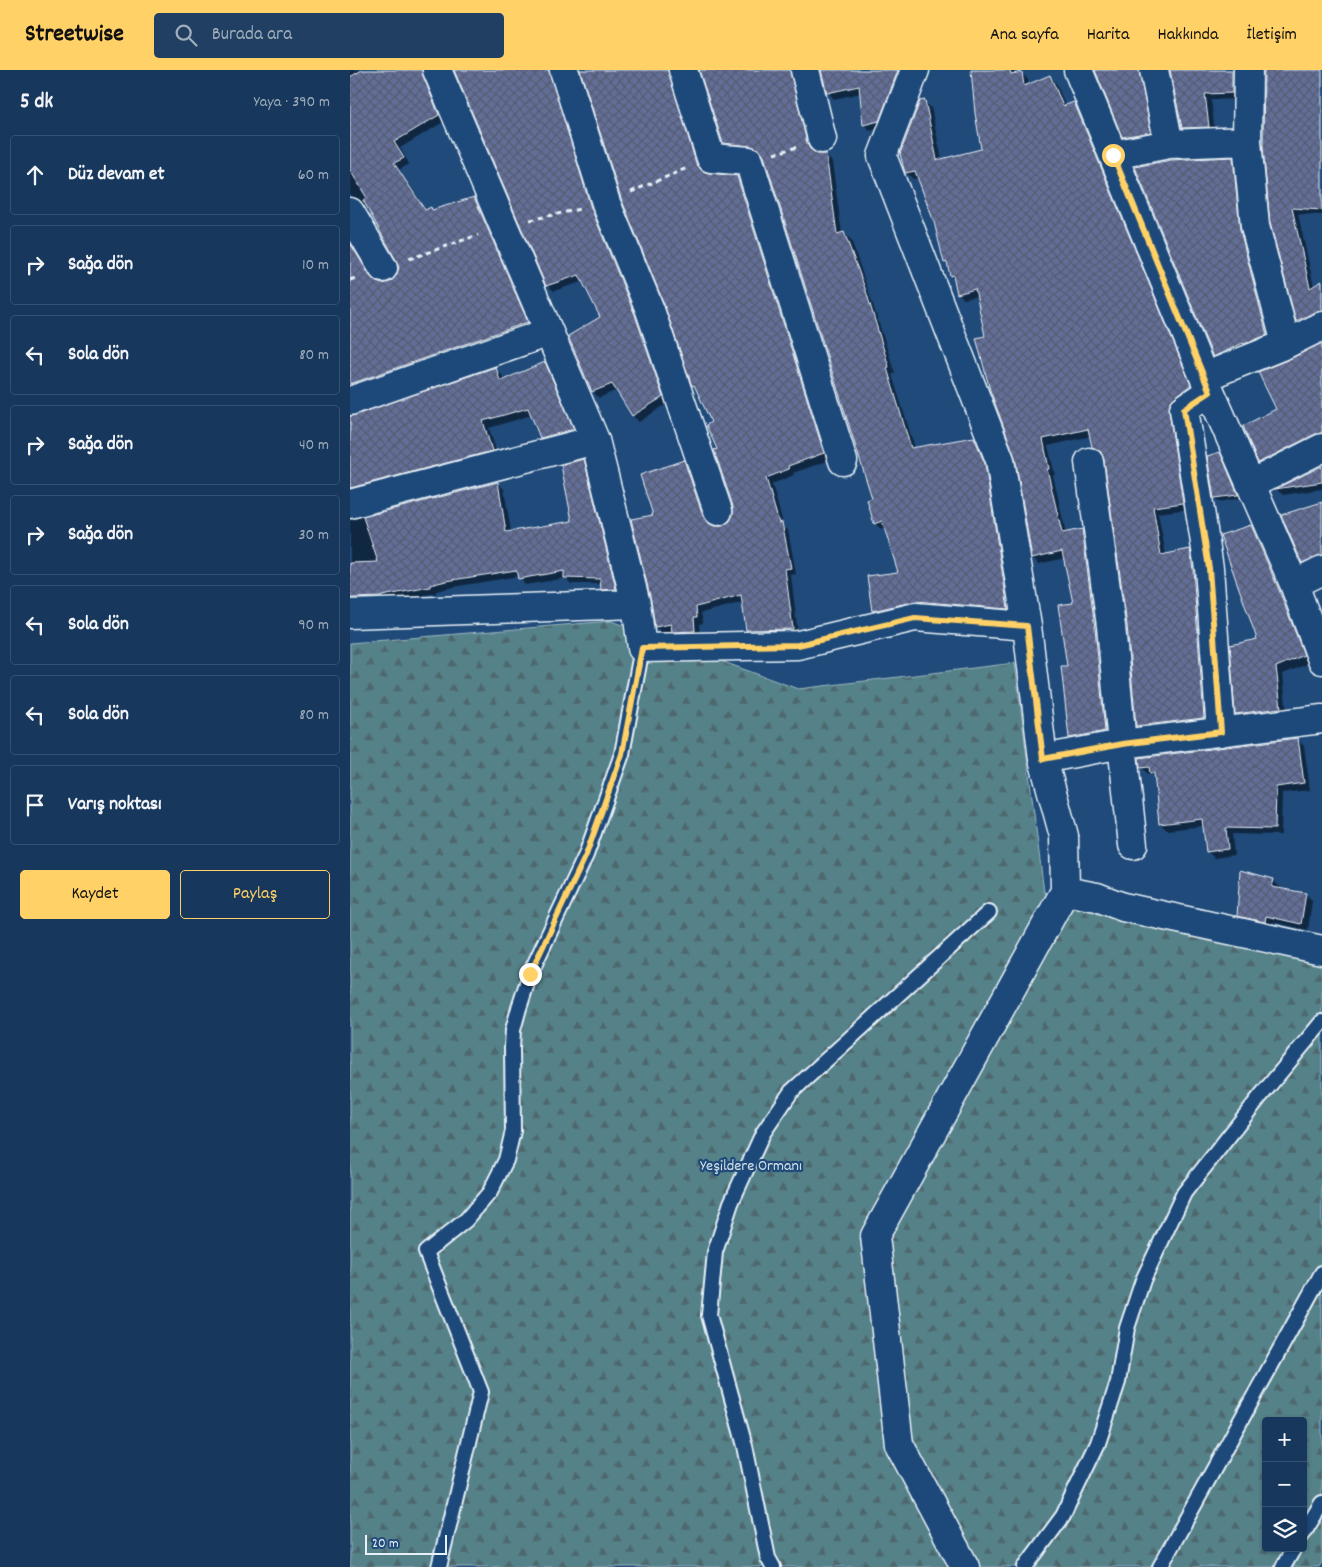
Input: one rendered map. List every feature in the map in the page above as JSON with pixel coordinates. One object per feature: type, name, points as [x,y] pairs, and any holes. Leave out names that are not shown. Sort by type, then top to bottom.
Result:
[{"type":"street","points":[[437,70],[595,440],[636,604],[642,648],[798,645],[915,618],[1027,626]]},
{"type":"street","points":[[564,70],[606,203],[650,310],[718,511]]},
{"type":"street","points":[[683,70],[711,158],[749,161],[843,461]]},
{"type":"street","points":[[805,70],[822,139]]},
{"type":"street","points":[[915,70],[882,156],[1000,460],[1027,626],[1043,759],[1064,836],[1065,891],[875,1236],[899,1444],[965,1567]]},
{"type":"street","points":[[1078,70],[1207,384],[1294,584],[1322,660]]},
{"type":"street","points":[[1154,70],[1169,144]]},
{"type":"street","points":[[1248,70],[1248,141],[1255,226],[1286,344]]},
{"type":"street","points":[[1113,155],[1169,144],[1248,141]]},
{"type":"street","points":[[350,212],[383,268]]},
{"type":"street","points":[[1221,732],[1209,568],[1184,409],[1207,384],[1322,326]]},
{"type":"street","points":[[350,402],[549,332]]},
{"type":"street","points":[[350,504],[595,440]]},
{"type":"street","points":[[1251,484],[1322,448]]},
{"type":"street","points":[[1089,462],[1111,626],[1133,845]]},
{"type":"street","points":[[1294,584],[1322,570]]},
{"type":"street","points":[[350,614],[636,604]]},
{"type":"street","points":[[1043,759],[1122,744],[1322,719]]},
{"type":"street","points":[[1065,891],[1097,897],[1132,909],[1322,950]]},
{"type":"lane","points":[[439,1567],[481,1392],[426,1252],[466,1220],[490,1192],[506,1160],[513,1131],[512,1048],[519,1008],[530,974],[586,855],[622,754],[642,648]]},
{"type":"lane","points":[[774,1567],[768,1558],[745,1446],[709,1315],[715,1252],[731,1203],[764,1133],[791,1092],[989,912]]},
{"type":"lane","points":[[1025,1567],[1063,1516],[1098,1443],[1118,1382],[1127,1328],[1143,1280],[1184,1193],[1322,1022]]},
{"type":"lane","points":[[1160,1567],[1322,1273]]},
{"type":"lane","points":[[1307,1527],[1322,1503]]},
{"type":"lane","points":[[1283,1567],[1292,1552]]},
{"type":"green space","name":"Yeşildere Ormanı","points":[[611,621],[798,689],[1015,663],[1044,892],[1322,965],[1322,1562],[1319,1567],[350,1567],[350,643]]},
{"type":"building","points":[[362,70],[422,70],[439,115],[394,142],[404,158],[394,163],[425,210],[431,207],[432,210],[474,197],[528,322],[350,384],[350,243],[370,276],[376,282],[383,284],[390,282],[396,276],[399,268],[363,200],[367,198],[350,170],[350,77]]},
{"type":"building","points":[[454,70],[549,70],[591,208],[635,315],[663,397],[632,416],[612,384],[592,392],[568,336],[600,317],[579,275],[546,286]]},
{"type":"building","points":[[580,70],[668,70],[696,163],[702,171],[737,176],[824,453],[788,466],[789,469],[766,478],[779,523],[782,522],[791,568],[785,569],[793,629],[746,630],[741,595],[696,607],[697,617],[694,617],[695,631],[672,632],[671,624],[655,627],[651,600],[631,519],[653,515],[640,475],[684,460],[703,516],[707,522],[714,526],[723,526],[730,521],[733,515],[733,506],[714,450],[717,449],[706,425],[711,422],[694,385],[692,386],[664,304],[621,198]]},
{"type":"building","points":[[699,70],[790,70],[807,143],[810,149],[817,154],[826,154],[837,234],[844,232],[866,291],[911,448],[974,437],[985,464],[1008,609],[916,601],[872,611],[867,576],[898,572],[882,521],[874,524],[867,500],[872,498],[764,156],[759,149],[751,146],[723,143]]},
{"type":"building","points":[[821,70],[898,70],[879,121],[863,125],[859,86],[827,93]]},
{"type":"building","points":[[971,70],[1010,70],[1011,74],[1022,72],[1024,86],[1050,75],[1063,106],[1074,102],[1191,385],[1175,397],[1170,403],[1169,411],[1183,503],[1153,507],[1161,555],[1190,549],[1204,718],[1136,726],[1127,625],[1104,460],[1101,452],[1092,447],[1088,429],[1043,439],[1049,469],[1047,469],[1062,533],[1082,529],[1095,628],[1105,731],[1069,738],[1061,666],[1067,666],[1058,605],[1073,603],[1062,551],[1032,558],[1015,457],[990,390],[976,338],[985,336],[975,289],[957,294],[953,275],[950,276],[947,262],[944,263],[934,222],[915,171],[905,173],[900,154],[920,101],[925,100],[937,160],[981,149]]},
{"type":"building","points":[[1095,70],[1139,70],[1151,132],[1122,137]]},
{"type":"building","points":[[1170,70],[1232,70],[1232,93],[1205,94],[1209,127],[1182,128]]},
{"type":"building","points":[[1264,70],[1322,70],[1322,210],[1292,208],[1310,288],[1322,281],[1322,311],[1315,312],[1296,321],[1270,223],[1263,147]]},
{"type":"building","points":[[1233,157],[1240,230],[1267,335],[1243,343],[1213,357],[1135,167],[1171,160]]},
{"type":"building","points":[[1322,343],[1322,433],[1315,434],[1258,463],[1243,426],[1276,409],[1258,372]]},
{"type":"building","points":[[545,362],[574,429],[540,438],[528,408],[483,421],[492,451],[350,488],[350,416],[496,367],[500,381]]},
{"type":"building","points":[[1220,452],[1238,495],[1214,498],[1207,456]]},
{"type":"building","points":[[584,459],[616,589],[601,590],[600,579],[564,578],[564,571],[518,579],[516,570],[446,581],[430,585],[430,587],[382,597],[350,598],[350,563],[378,562],[363,517],[498,482],[506,532],[572,521],[561,465]]},
{"type":"building","points":[[1322,466],[1322,482],[1275,489]]},
{"type":"building","points":[[1322,502],[1322,555],[1302,563],[1281,515]]},
{"type":"building","points":[[1251,525],[1304,655],[1276,667],[1281,708],[1235,714],[1230,645],[1257,639],[1220,535]]},
{"type":"building","points":[[1298,738],[1304,783],[1276,787],[1275,829],[1226,828],[1228,849],[1206,852],[1202,819],[1159,824],[1154,773],[1150,773],[1149,767],[1140,768],[1139,758]]},
{"type":"building","points":[[1240,870],[1274,879],[1272,887],[1306,893],[1301,924],[1266,916],[1265,922],[1237,916]]},
{"type":"route","points":[[530,974],[586,855],[622,754],[642,648],[798,645],[915,618],[1027,626],[1043,759],[1122,744],[1221,732],[1209,568],[1184,409],[1210,392],[1113,155]]}]
